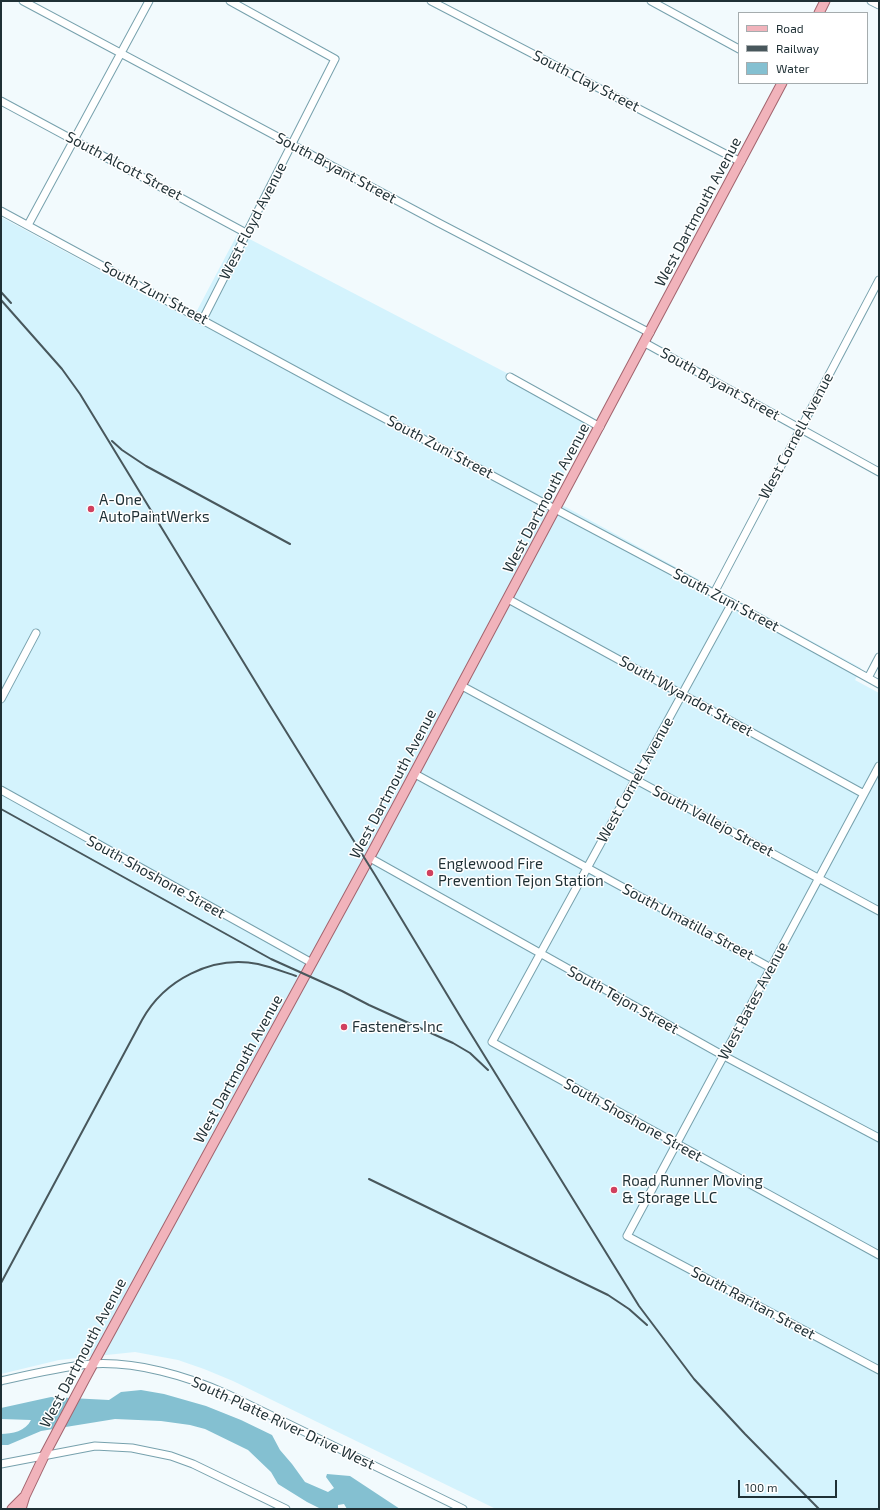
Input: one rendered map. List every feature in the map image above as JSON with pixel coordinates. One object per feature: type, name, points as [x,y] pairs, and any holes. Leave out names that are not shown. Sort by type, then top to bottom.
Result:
[{"type":"main road","points":[[820,12],[825,1]]},
{"type":"main road","name":"West Dartmouth Avenue","points":[[21,1509],[25,1496],[47,1451],[87,1375],[370,858],[557,509],[781,84]]},
{"type":"main road","name":"West Dartmouth Avenue","points":[[12,1509],[25,1496]]},
{"type":"street","name":"South Bryant Street","points":[[23,1],[650,333]]},
{"type":"street","points":[[28,225],[122,54],[149,1]]},
{"type":"street","name":"West Floyd Avenue","points":[[203,319],[335,59],[230,1]]},
{"type":"street","name":"South Clay Street","points":[[431,1],[741,162]]},
{"type":"street","points":[[651,1],[738,48]]},
{"type":"street","points":[[871,1],[879,5]]},
{"type":"street","name":"South Alcott Street","points":[[1,100],[246,233]]},
{"type":"street","name":"South Zuni Street","points":[[1,211],[203,319],[374,413],[714,593],[879,684]]},
{"type":"street","name":"West Cornell Avenue","points":[[714,593],[879,280]]},
{"type":"street","name":"South Bryant Street","points":[[645,343],[879,472]]},
{"type":"street","points":[[510,377],[600,427]]},
{"type":"street","name":"South Wyandot Street","points":[[508,599],[864,794]]},
{"type":"street","name":"West Cornell Avenue","points":[[492,1042],[732,603]]},
{"type":"street","points":[[1,699],[36,633]]},
{"type":"street","points":[[868,678],[879,657]]},
{"type":"street","name":"South Vallejo Street","points":[[462,686],[879,911]]},
{"type":"street","name":"West Bates Avenue","points":[[627,1236],[879,766]]},
{"type":"street","name":"South Umatilla Street","points":[[415,774],[771,968]]},
{"type":"street","name":"South Shoshone Street","points":[[1,790],[312,964]]},
{"type":"street","name":"South Tejon Street","points":[[370,858],[724,1056],[879,1138]]},
{"type":"street","name":"South Shoshone Street","points":[[492,1042],[879,1255]]},
{"type":"street","name":"South Raritan Street","points":[[627,1236],[879,1370]]},
{"type":"street","name":"South Platte River Drive West","points":[[1,1381],[60,1368],[93,1364],[132,1366],[164,1372],[212,1387],[463,1509]]},
{"type":"street","points":[[1,1464],[47,1451],[95,1446],[148,1450],[193,1464],[286,1509]]},
{"type":"shaded area","points":[[1,217],[192,320],[238,233],[593,418],[551,499],[861,668],[855,680],[879,693],[879,1509],[496,1509],[233,1381],[178,1360],[135,1352],[59,1360],[1,1374]]},
{"type":"water","points":[[141,1390],[164,1394],[206,1406],[241,1420],[272,1435],[280,1450],[305,1482],[328,1492],[334,1488],[326,1477],[327,1474],[350,1476],[400,1509],[347,1509],[344,1504],[338,1505],[338,1509],[319,1508],[278,1484],[271,1472],[248,1450],[205,1429],[190,1425],[161,1421],[115,1419],[41,1431],[8,1445],[1,1445],[1,1434],[18,1431],[26,1427],[31,1420],[1,1419],[1,1408],[51,1397],[109,1400],[121,1392]]},
{"type":"railway","points":[[1,292],[11,303]]},
{"type":"railway","points":[[1,300],[62,369],[80,394],[639,1306],[694,1379],[745,1434],[819,1509]]},
{"type":"railway","points":[[112,441],[122,450],[146,466],[290,544]]},
{"type":"railway","points":[[1,809],[271,959],[453,1043],[470,1053],[488,1070]]},
{"type":"railway","points":[[1,1283],[142,1020],[151,1006],[163,993],[176,982],[191,974],[207,967],[224,963],[241,962],[258,964],[296,976]]},
{"type":"railway","points":[[369,1179],[608,1295],[629,1309],[647,1325]]},
{"type":"place","name":"A-One AutoPaintWerks","points":[[91,509]]},
{"type":"place","name":"Englewood Fire Prevention Tejon Station","points":[[430,873]]},
{"type":"place","name":"Fasteners Inc","points":[[344,1027]]},
{"type":"place","name":"Road Runner Moving & Storage LLC","points":[[614,1190]]}]
